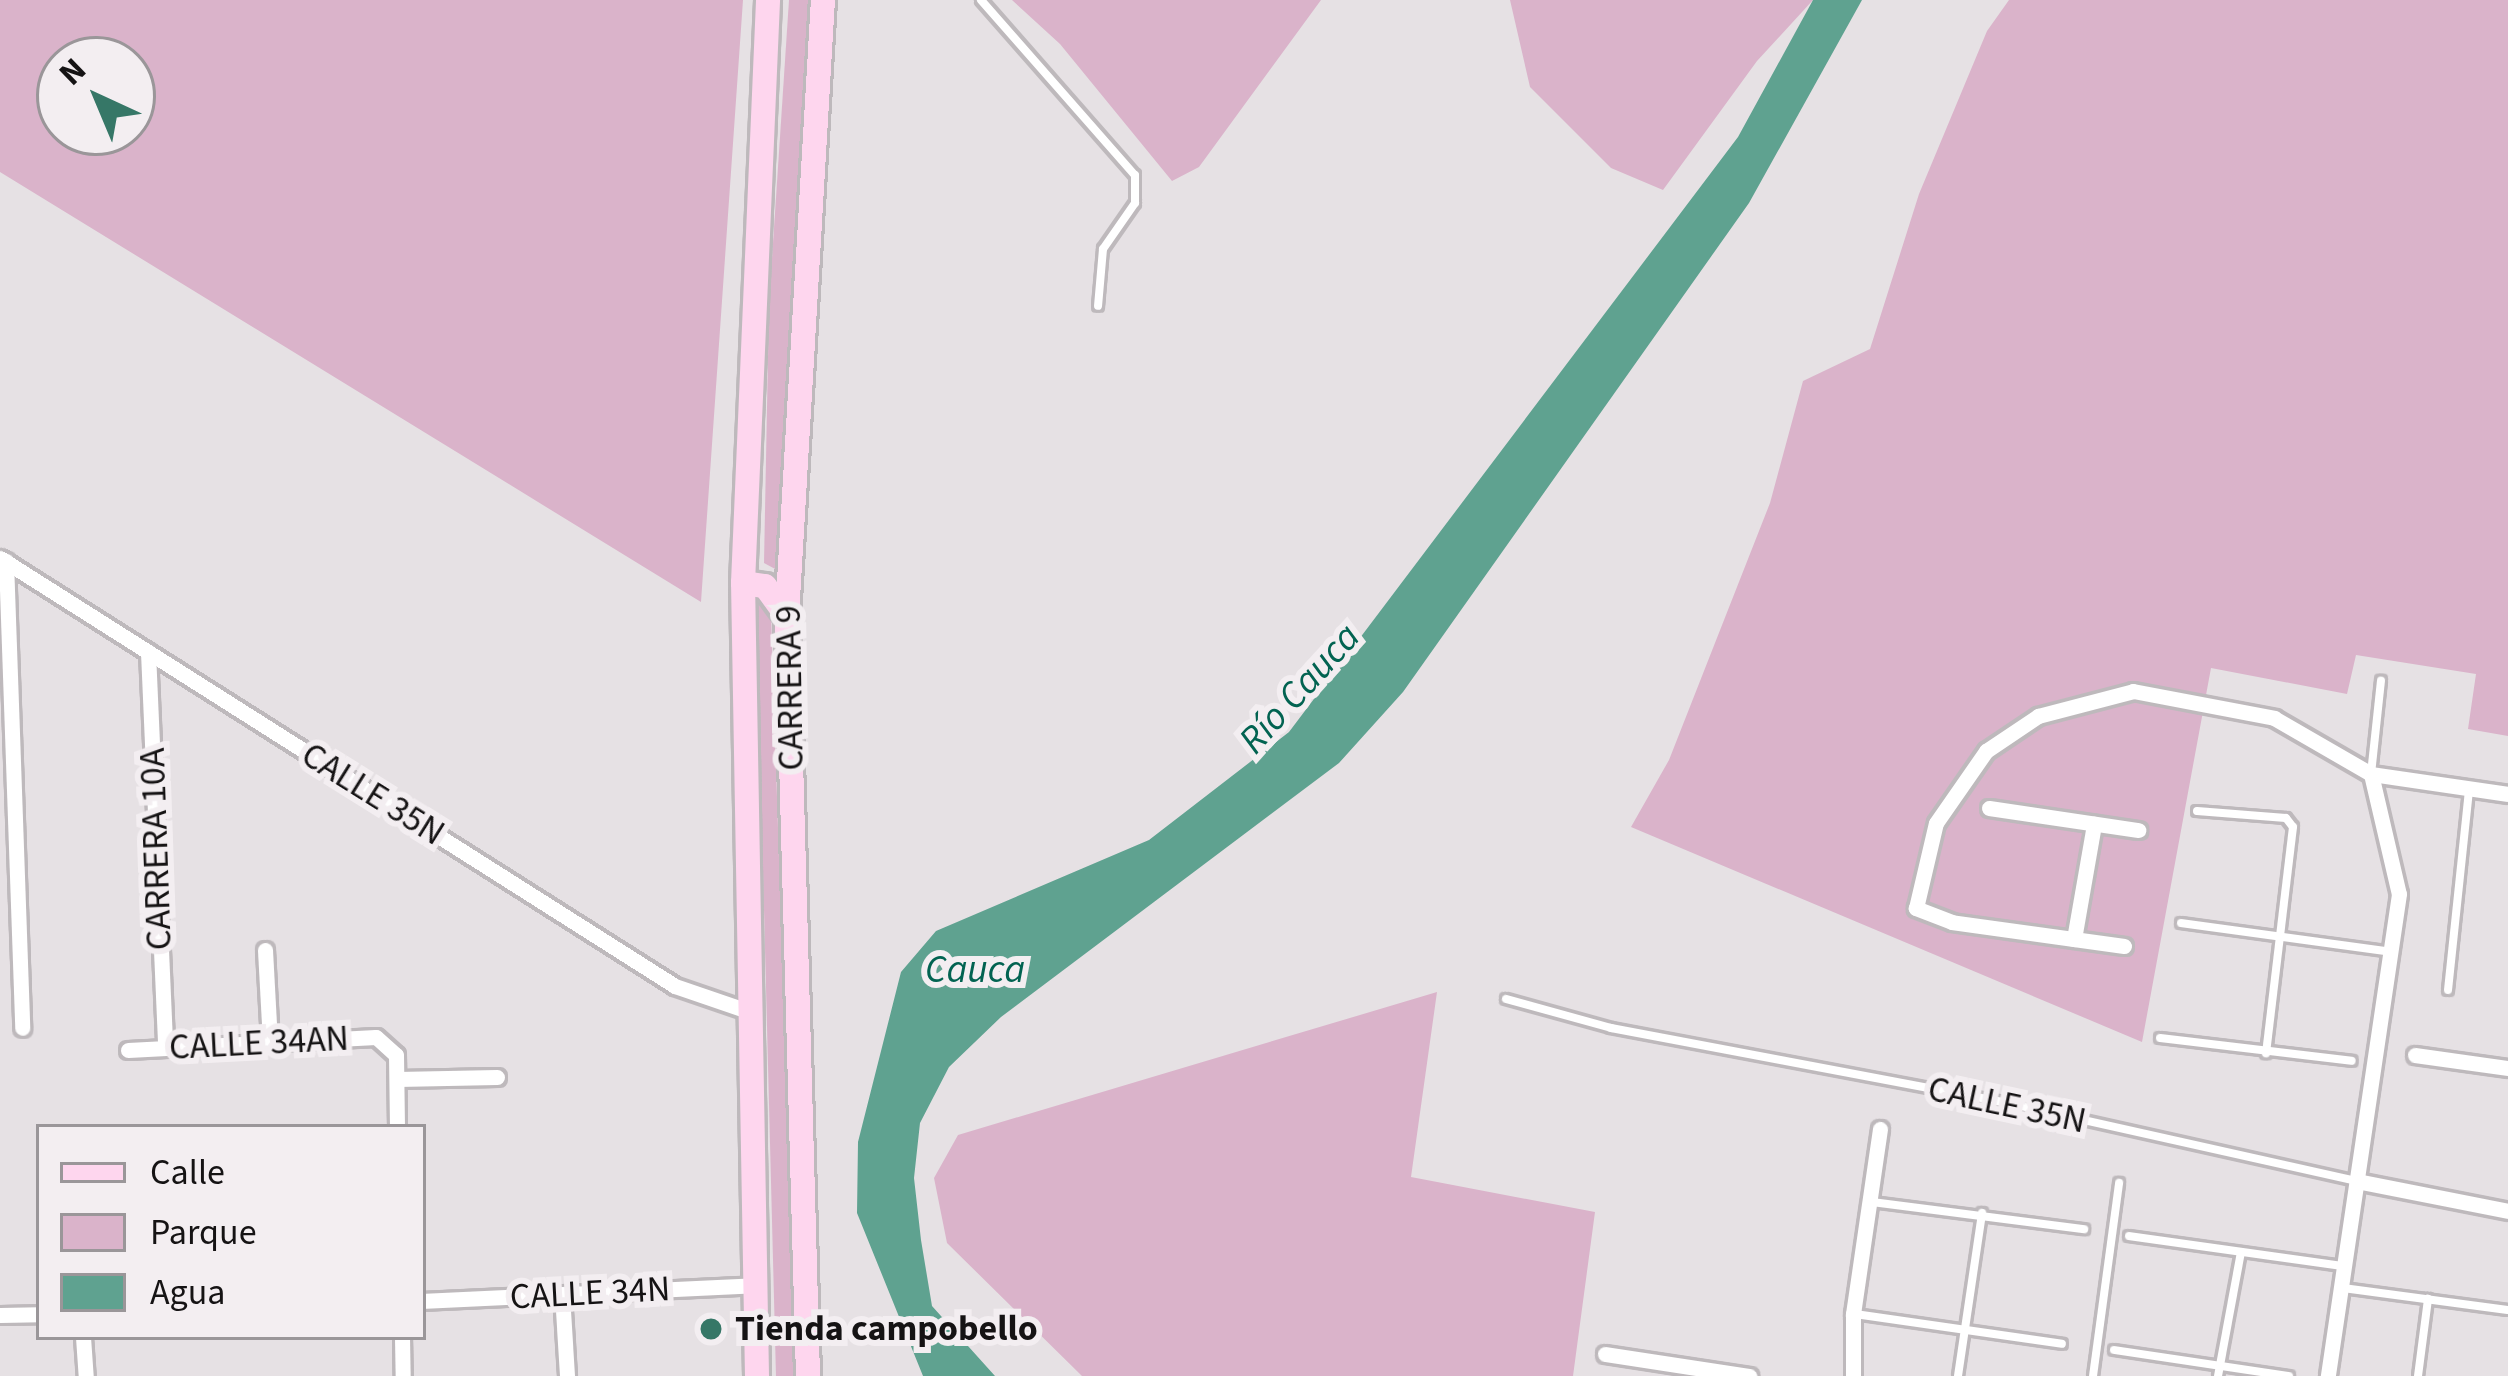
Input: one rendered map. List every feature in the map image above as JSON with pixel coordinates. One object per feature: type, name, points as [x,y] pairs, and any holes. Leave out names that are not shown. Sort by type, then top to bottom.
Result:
[{"type":"main road","name":"CARRERA 9","points":[[757,1376],[754,1013],[742,583],[768,0]]},
{"type":"main road","name":"CARRERA 9","points":[[808,1376],[787,616],[823,0]]},
{"type":"main road","points":[[742,583],[765,586],[787,616]]},
{"type":"street","name":"CALLE 35N","points":[[3,559],[675,986],[754,1013]]},
{"type":"street","points":[[3,559],[22,1028]]},
{"type":"street","name":"CARRERA 10A","points":[[148,652],[165,1047]]},
{"type":"street","points":[[2124,946],[1952,922],[1916,908],[1946,804],[1986,751],[2038,716],[2133,691],[2231,706],[2274,718],[2371,774],[2508,794]]},
{"type":"street","points":[[2328,1376],[2399,894],[2371,774]]},
{"type":"street","points":[[1989,808],[2138,830]]},
{"type":"street","points":[[2074,939],[2094,824]]},
{"type":"street","points":[[265,950],[270,1042]]},
{"type":"street","name":"CALLE 34AN","points":[[128,1050],[270,1042],[389,1043],[397,1079]]},
{"type":"street","points":[[2415,1055],[2508,1068]]},
{"type":"street","points":[[398,1124],[397,1079],[497,1077]]},
{"type":"street","points":[[1853,1376],[1853,1314],[1880,1129]]},
{"type":"street","name":"CALLE 35N","points":[[2357,1181],[2508,1211]]},
{"type":"street","name":"CALLE 34N","points":[[426,1301],[758,1285]]},
{"type":"street","points":[[562,1294],[568,1376]]},
{"type":"street","points":[[0,1315],[36,1314]]},
{"type":"street","points":[[83,1340],[86,1376]]},
{"type":"street","points":[[401,1340],[403,1376]]},
{"type":"street","points":[[1605,1354],[1749,1376]]},
{"type":"street","points":[[1630,1376],[1633,1358]]},
{"type":"lane","points":[[981,0],[1135,175],[1135,203],[1103,249],[1098,306]]},
{"type":"lane","points":[[2371,774],[2381,681]]},
{"type":"lane","points":[[2448,990],[2469,789]]},
{"type":"lane","points":[[2197,811],[2286,818],[2294,827],[2266,1053]]},
{"type":"lane","points":[[2181,923],[2281,932],[2392,952]]},
{"type":"lane","name":"CALLE 35N","points":[[1506,999],[1611,1028],[2357,1181]]},
{"type":"lane","points":[[2160,1039],[2352,1061]]},
{"type":"lane","points":[[2093,1376],[2120,1183]]},
{"type":"lane","points":[[1870,1202],[2084,1228]]},
{"type":"lane","points":[[1958,1376],[1982,1213]]},
{"type":"lane","points":[[2129,1236],[2345,1267]]},
{"type":"lane","points":[[2219,1371],[2241,1252]]},
{"type":"lane","points":[[2342,1288],[2508,1310]]},
{"type":"lane","points":[[2418,1376],[2428,1299]]},
{"type":"lane","points":[[1853,1314],[2062,1344]]},
{"type":"lane","points":[[2114,1350],[2219,1371],[2289,1376]]},
{"type":"green space","points":[[0,0],[743,0],[701,602],[0,172]]},
{"type":"green space","points":[[789,0],[813,0],[777,570],[764,563],[769,304]]},
{"type":"green space","points":[[1012,0],[1321,0],[1199,167],[1172,181],[1060,44]]},
{"type":"green space","points":[[1510,0],[1813,0],[1757,61],[1663,190],[1611,168],[1530,87]]},
{"type":"green space","points":[[2009,0],[2508,0],[2508,736],[2468,729],[2476,674],[2356,655],[2347,694],[2211,668],[2142,1042],[1631,827],[1669,760],[1770,503],[1803,381],[1870,349],[1919,194],[1987,31]]},
{"type":"green space","points":[[756,599],[771,614],[796,1376],[776,1376]]},
{"type":"green space","points":[[1437,992],[1411,1177],[1595,1212],[1573,1376],[1082,1376],[947,1243],[934,1178],[958,1135]]},
{"type":"water","name":"Cauca","points":[[1813,0],[1862,0],[1749,203],[1403,692],[1339,763],[1001,1017],[949,1067],[920,1123],[914,1178],[921,1240],[932,1306],[995,1376],[923,1376],[857,1213],[858,1142],[901,972],[936,931],[1149,840],[1289,732],[1738,137]]},
{"type":"place","name":"Tienda campobello","points":[[711,1329]]},
{"type":"water label","name":"Río Cauca","points":[[1300,689]]}]
